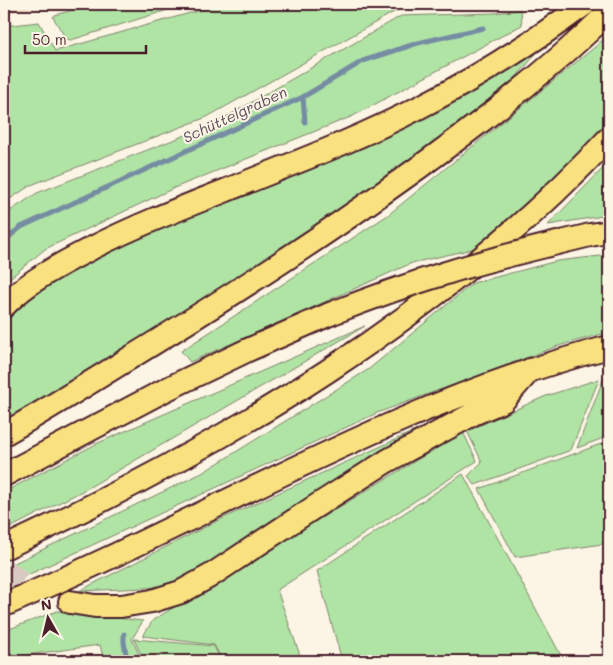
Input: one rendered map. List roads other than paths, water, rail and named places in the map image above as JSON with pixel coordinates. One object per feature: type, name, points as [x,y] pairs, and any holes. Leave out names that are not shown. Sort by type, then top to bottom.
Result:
[{"type":"highway","points":[[4,306],[34,280],[72,258],[129,230],[324,150],[418,108],[482,73],[541,36],[585,4]]},
{"type":"highway","points":[[4,434],[293,256],[482,121],[536,78],[609,12]]},
{"type":"highway","points":[[4,548],[99,502],[171,464],[297,391],[358,350],[443,288],[510,233],[581,168],[609,138]]},
{"type":"highway","points":[[4,476],[167,389],[248,350],[330,314],[446,273],[507,255],[600,234]]},
{"type":"highway","points":[[4,605],[58,582],[358,438],[434,406],[530,370],[609,347]]},
{"type":"highway","points":[[70,602],[94,606],[121,606],[152,601],[181,592],[210,576],[387,461],[473,414],[503,401],[530,370]]},
{"type":"waterway","name":"Schüttelgraben","points":[[4,241],[21,227],[303,97],[363,61],[418,43],[483,28]]},
{"type":"waterway","points":[[303,97],[305,122]]},
{"type":"waterway","points":[[124,634],[127,661]]},
{"type":"tunnel","points":[[4,569],[25,585],[46,596],[70,602]]}]
